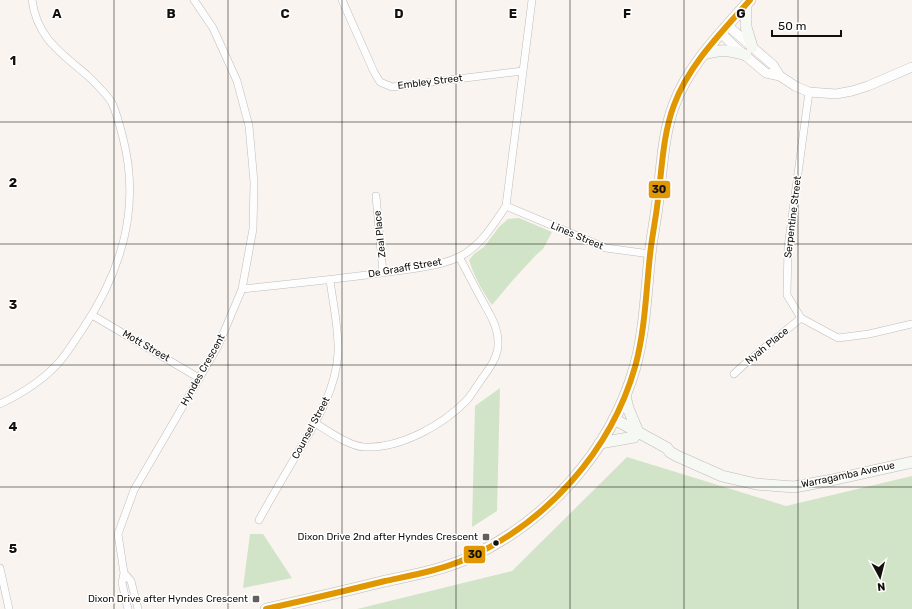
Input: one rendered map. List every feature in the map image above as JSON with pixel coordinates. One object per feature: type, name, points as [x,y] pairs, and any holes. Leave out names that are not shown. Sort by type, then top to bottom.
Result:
[{"type":"main road","points":[[266,609],[434,570],[467,558],[488,548],[522,526],[563,492],[578,474],[613,422],[625,396],[635,366],[643,321],[650,254],[667,126],[674,104],[680,90],[692,70],[748,2]]},
{"type":"main road","points":[[704,54],[719,50],[736,52],[749,51],[746,27],[748,2]]},
{"type":"main road","points":[[600,443],[636,435],[625,396]]},
{"type":"main road","name":"Warragamba Avenue","points":[[613,422],[636,435],[667,448],[670,452],[722,476],[756,484],[794,487],[912,462]]},
{"type":"street","points":[[0,404],[19,395],[46,376],[66,354],[92,315],[112,278],[123,245],[127,225],[130,179],[127,156],[112,103],[98,85],[50,42],[42,32],[32,0]]},
{"type":"street","name":"Hyndes Crescent","points":[[128,609],[122,583],[124,573],[118,534],[134,490],[218,346],[242,289],[253,229],[254,182],[249,126],[237,81],[213,28],[194,0]]},
{"type":"street","name":"Embley Street","points":[[342,0],[374,72],[380,82],[392,87],[524,71]]},
{"type":"street","name":"De Graaff Street","points":[[242,289],[330,280],[427,267],[459,257],[473,248],[488,233],[506,206],[532,0]]},
{"type":"street","points":[[724,30],[749,51],[772,65],[780,76],[795,86],[810,92],[836,94],[852,91],[868,86],[912,67]]},
{"type":"street","name":"Serpentine Street","points":[[810,92],[788,247],[788,295],[802,318],[838,338],[869,334],[912,324]]},
{"type":"street","name":"Zeal Place","points":[[376,196],[383,273]]},
{"type":"street","name":"Lines Street","points":[[506,206],[606,248],[650,254]]},
{"type":"street","points":[[315,423],[345,441],[362,447],[378,446],[396,443],[417,435],[443,420],[467,400],[489,370],[496,354],[498,342],[496,326],[459,257]]},
{"type":"street","name":"Counsel Street","points":[[259,520],[315,423],[330,393],[336,369],[338,336],[330,280]]},
{"type":"street","name":"Mott Street","points":[[92,315],[199,378]]},
{"type":"street","name":"Nyah Place","points":[[734,374],[746,362],[802,318]]},
{"type":"street","points":[[0,568],[9,609]]},
{"type":"street","name":"Hyndes Crescent","points":[[124,573],[131,580],[138,609]]},
{"type":"green space","points":[[519,218],[552,232],[543,249],[513,280],[492,305],[473,272],[469,260],[474,254],[484,247],[499,227],[508,219]]},
{"type":"green space","points":[[500,388],[497,511],[472,527],[475,406]]},
{"type":"green space","points":[[627,457],[786,506],[912,476],[912,609],[357,609],[512,571]]},
{"type":"green space","points":[[250,534],[263,534],[292,578],[243,588]]},
{"type":"transit line","name":"30","points":[[266,609],[427,572],[468,558],[497,543],[524,525],[549,504],[572,480],[592,455],[610,427],[624,398],[635,367],[643,325],[663,151],[670,116],[680,90],[697,62],[750,0]]},
{"type":"place","name":"Dixon Drive 2nd after Hyndes Crescent","points":[[486,537]]},
{"type":"place","name":"Dixon Drive after Hyndes Crescent","points":[[256,599]]}]
